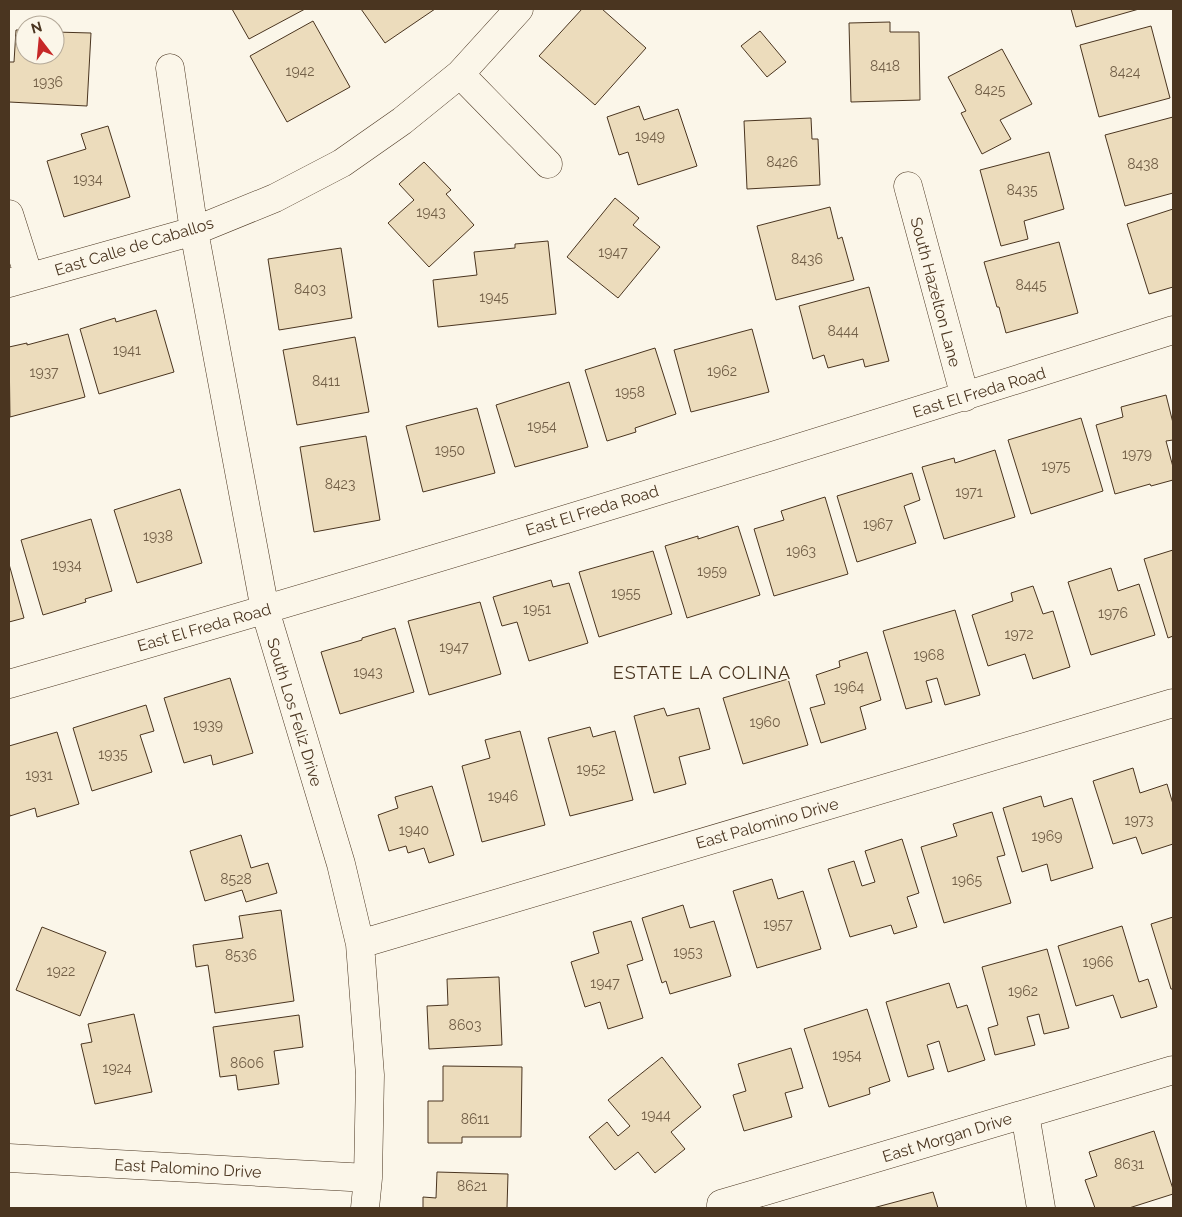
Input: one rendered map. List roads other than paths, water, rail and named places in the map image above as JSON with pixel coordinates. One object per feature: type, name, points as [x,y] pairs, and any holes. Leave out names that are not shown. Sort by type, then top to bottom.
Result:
[{"type":"street","name":"East Calle de Caballos","points":[[19,280],[194,231],[276,198],[342,163],[402,121],[460,74],[519,9]]},
{"type":"street","name":"South Los Feliz Drive","points":[[170,68],[194,231],[265,610],[340,864],[360,944],[370,1075],[368,1178],[365,1208]]},
{"type":"street","points":[[460,74],[548,164]]},
{"type":"street","name":"South Hazelton Lane","points":[[908,186],[965,397]]},
{"type":"street","points":[[9,214],[19,280]]},
{"type":"street","name":"East El Freda Road","points":[[9,684],[265,610],[965,397],[1173,330]]},
{"type":"street","name":"East Palomino Drive","points":[[360,944],[1173,703]]},
{"type":"street","name":"East Morgan Drive","points":[[721,1206],[1173,1070]]},
{"type":"street","points":[[1026,1114],[1041,1208]]},
{"type":"street","name":"East Palomino Drive","points":[[9,1158],[368,1178]]},
{"type":"district","name":"ESTATE LA COLINA","points":[[702,673]]}]
